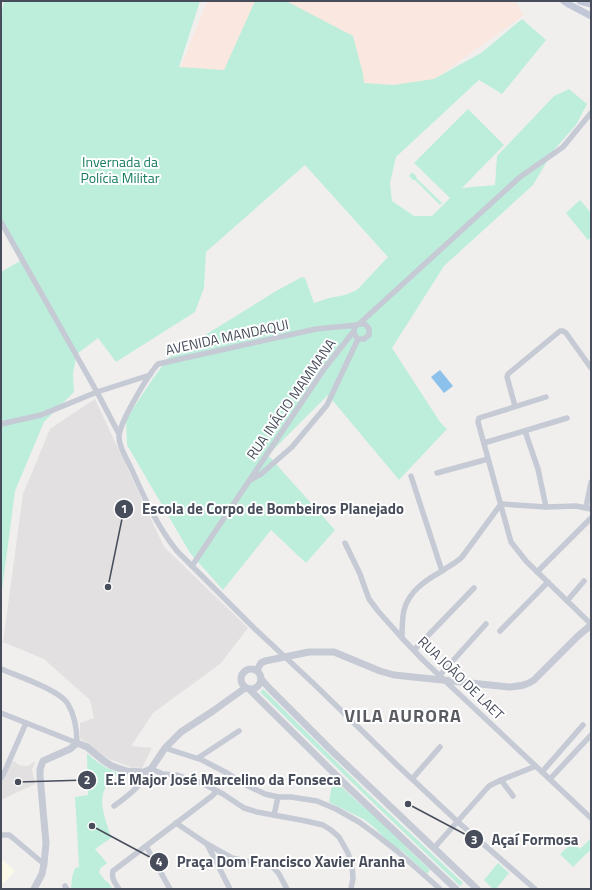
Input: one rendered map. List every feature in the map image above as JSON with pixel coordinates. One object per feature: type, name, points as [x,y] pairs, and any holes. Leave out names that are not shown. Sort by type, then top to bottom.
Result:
[{"type":"main road","points":[[564,1],[591,16]]},
{"type":"main road","points":[[580,1],[591,4]]},
{"type":"street","points":[[357,326],[520,177],[563,147],[591,113]]},
{"type":"street","points":[[1,222],[97,392],[119,434],[120,446],[147,503],[167,539],[177,551],[254,628],[412,779],[458,822],[535,889]]},
{"type":"street","name":"RUA INÁCIO MAMMANA","points":[[192,566],[324,369],[357,326],[366,324],[370,332],[369,335],[364,339],[358,339]]},
{"type":"street","name":"RUA INÁCIO MAMMANA","points":[[249,481],[261,474],[292,447],[327,405],[358,339],[356,337],[357,326]]},
{"type":"street","name":"AVENIDA MANDAQUI","points":[[119,434],[130,410],[150,374],[158,364],[316,329],[357,326]]},
{"type":"street","points":[[515,406],[507,377],[509,372],[559,332],[563,331],[566,333],[591,368]]},
{"type":"street","points":[[1,424],[41,414],[97,392],[150,374]]},
{"type":"street","points":[[257,670],[261,663],[285,657],[309,652],[334,652],[380,671],[405,677],[509,687],[527,685],[534,680],[591,625],[522,557],[510,542],[478,422],[479,418],[546,397]]},
{"type":"street","points":[[484,443],[568,418]]},
{"type":"street","points":[[525,431],[538,469],[546,507]]},
{"type":"street","points":[[437,473],[488,458]]},
{"type":"street","points":[[411,476],[442,570]]},
{"type":"street","points":[[501,504],[546,507],[576,506],[588,508],[591,482]]},
{"type":"street","name":"RUA JOÃO DE LAET","points":[[501,504],[462,557],[454,564],[430,578],[415,590],[407,601],[404,611],[402,638],[424,661],[446,680],[591,818]]},
{"type":"street","points":[[538,572],[591,518]]},
{"type":"street","points":[[345,543],[370,599],[378,611],[402,638]]},
{"type":"street","points":[[500,631],[548,582]]},
{"type":"street","points":[[567,601],[585,582]]},
{"type":"street","points":[[414,650],[474,588]]},
{"type":"street","points":[[440,675],[486,624]]},
{"type":"street","points":[[114,806],[142,782],[165,748],[181,732],[247,688],[252,689],[260,684],[260,673],[251,668],[248,668],[241,674],[241,683],[247,688],[349,788],[456,889]]},
{"type":"street","points":[[1,669],[57,693],[68,703],[75,721],[77,732],[77,743],[70,750],[43,761],[40,769],[46,843],[42,874],[34,889]]},
{"type":"street","points":[[261,679],[331,750],[477,889]]},
{"type":"street","points":[[1,712],[87,747],[104,761],[120,769],[135,772],[144,772],[151,769],[163,774],[188,778],[217,791],[244,808],[323,825],[339,837],[348,853],[352,866],[353,878],[351,889]]},
{"type":"street","points":[[1,778],[26,722]]},
{"type":"street","points":[[542,772],[583,725]]},
{"type":"street","points":[[198,758],[239,731]]},
{"type":"street","points":[[550,779],[591,735]]},
{"type":"street","points":[[412,779],[440,747]]},
{"type":"street","points":[[165,748],[198,758],[265,794],[278,797],[291,797],[317,801],[336,809],[359,822],[395,849],[440,889]]},
{"type":"street","points":[[434,848],[489,786],[536,766]]},
{"type":"street","points":[[501,780],[513,796]]},
{"type":"street","points":[[119,889],[112,875],[113,871],[217,791]]},
{"type":"street","points":[[274,815],[278,797]]},
{"type":"street","points":[[176,823],[207,844],[232,858],[273,868],[279,874],[287,889]]},
{"type":"street","points":[[1,835],[9,835],[44,864]]},
{"type":"street","points":[[207,844],[230,889]]},
{"type":"street","points":[[146,846],[170,889]]},
{"type":"street","points":[[465,889],[470,883]]},
{"type":"shaded area","points":[[207,1],[515,1],[524,15],[428,84],[344,86],[234,94],[174,84]]},
{"type":"shaded area","points":[[95,399],[164,547],[248,628],[220,664],[153,713],[131,746],[152,748],[142,768],[131,767],[106,758],[80,738],[80,723],[94,718],[90,700],[44,659],[3,642],[23,494],[50,429]]},
{"type":"shaded area","points":[[14,761],[19,765],[25,766],[28,766],[34,762],[35,763],[32,769],[35,784],[1,800],[1,780],[11,762]]},
{"type":"shaded area","points":[[3,860],[15,871],[1,886],[1,862]]},
{"type":"green space","name":"Invernada da Polícia Militar","points":[[4,1],[200,1],[179,67],[224,70],[255,1],[286,1],[353,36],[364,83],[393,85],[434,79],[481,53],[522,19],[546,40],[502,94],[479,80],[396,157],[390,183],[392,201],[414,216],[432,216],[450,198],[414,163],[468,109],[504,145],[462,188],[495,185],[497,156],[554,96],[569,89],[587,104],[576,125],[553,151],[533,185],[444,266],[392,348],[440,422],[447,429],[399,480],[328,395],[268,455],[335,530],[306,563],[271,530],[223,590],[190,553],[127,445],[126,419],[168,358],[276,291],[302,277],[305,278],[314,303],[345,295],[357,290],[388,257],[305,165],[206,252],[204,288],[195,312],[116,362],[98,338],[77,354],[73,373],[74,392],[44,422],[15,491],[1,598],[1,272],[20,261],[1,219],[1,16]]},
{"type":"green space","points":[[412,172],[417,177],[416,178],[442,203],[440,205],[409,176]]},
{"type":"green space","points":[[580,200],[591,213],[591,237],[588,240],[566,213]]},
{"type":"green space","points":[[263,689],[374,799],[463,883],[460,886],[335,766],[260,692]]},
{"type":"green space","points":[[87,753],[102,765],[118,773],[107,785],[102,798],[103,812],[111,838],[95,849],[107,863],[99,872],[112,889],[71,889],[72,877],[75,868],[79,867],[75,797],[88,795]]},
{"type":"green space","points":[[333,779],[359,803],[404,839],[406,847],[430,870],[427,874],[401,850],[395,849],[365,820],[329,802]]},
{"type":"green space","points":[[591,838],[591,849],[573,867],[560,854],[573,842],[580,849]]},
{"type":"green space","points":[[498,863],[509,873],[496,889],[493,889],[484,880]]},
{"type":"water","points":[[440,370],[453,386],[444,393],[431,377]]},
{"type":"place","name":"Escola de Corpo de Bombeiros Planejado","points":[[108,587]]},
{"type":"place","name":"E.E Major José Marcelino da Fonseca","points":[[18,782]]},
{"type":"place","name":"Açaí Formosa","points":[[408,804]]},
{"type":"place","name":"Praça Dom Francisco Xavier Aranha","points":[[92,826]]},
{"type":"district","name":"VILA AURORA","points":[[403,716]]}]
